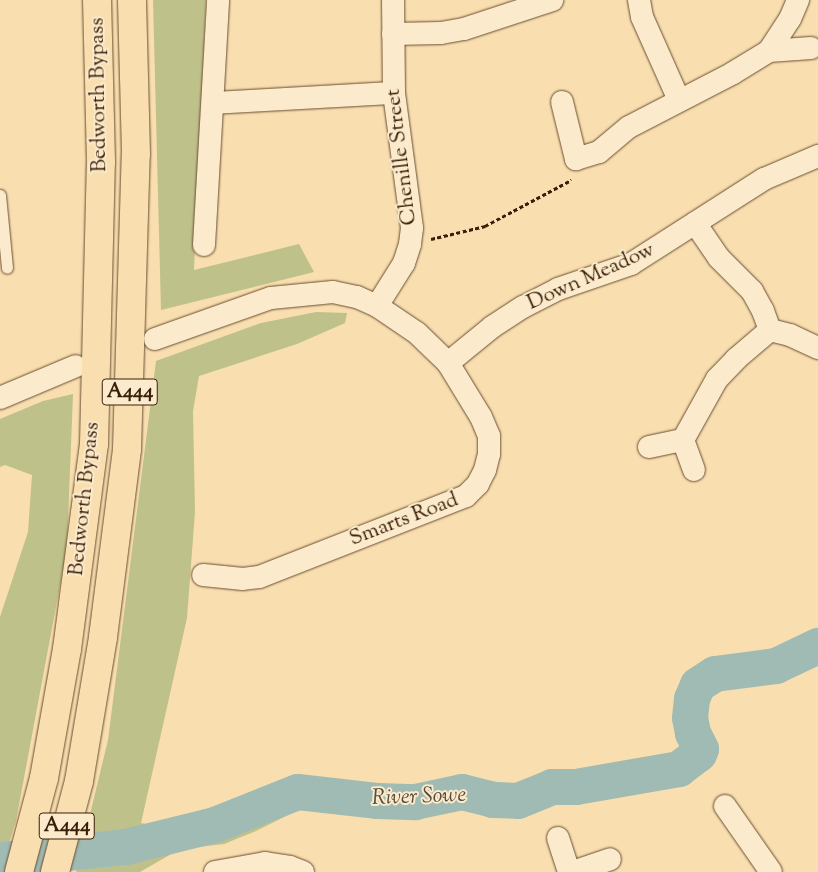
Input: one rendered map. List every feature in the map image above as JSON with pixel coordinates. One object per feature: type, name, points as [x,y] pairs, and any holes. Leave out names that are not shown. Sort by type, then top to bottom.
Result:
[{"type":"highway","name":"Bedworth Bypass","points":[[19,872],[44,778],[67,648],[94,444],[100,162],[97,0]]},
{"type":"highway","name":"Bedworth Bypass","points":[[55,872],[79,781],[103,638],[128,449],[136,154],[132,0]]},
{"type":"street","points":[[204,245],[218,0]]},
{"type":"street","name":"Chenille Street","points":[[377,306],[404,263],[410,244],[411,210],[394,94],[393,0]]},
{"type":"street","points":[[393,34],[441,33],[464,29],[552,0]]},
{"type":"street","points":[[639,0],[645,25],[679,100]]},
{"type":"street","points":[[562,102],[576,159],[599,152],[629,128],[733,72],[769,50],[790,19],[798,0]]},
{"type":"street","points":[[769,50],[811,48]]},
{"type":"street","points":[[213,103],[394,94]]},
{"type":"street","name":"Down Meadow","points":[[448,363],[492,327],[523,307],[558,289],[631,264],[764,179],[818,156]]},
{"type":"street","points":[[695,223],[719,258],[752,291],[763,311],[770,330]]},
{"type":"street","name":"Smarts Road","points":[[154,339],[271,298],[333,292],[357,297],[377,306],[417,333],[448,363],[481,417],[489,436],[489,454],[486,470],[478,484],[466,496],[259,577],[243,579],[203,576]]},
{"type":"street","points":[[770,330],[790,335],[818,348]]},
{"type":"street","points":[[649,447],[683,440],[717,379],[736,359],[770,330]]},
{"type":"street","points":[[0,398],[76,366]]},
{"type":"street","points":[[683,440],[694,470]]},
{"type":"street","points":[[725,806],[770,872]]},
{"type":"street","points":[[558,838],[569,872]]},
{"type":"street","points":[[215,872],[265,863],[290,867],[303,872]]},
{"type":"street","points":[[573,872],[607,865]]},
{"type":"lane","points":[[0,195],[7,268]]},
{"type":"path","points":[[410,244],[485,226],[572,179]]},
{"type":"green space","points":[[153,0],[206,0],[194,270],[299,244],[314,272],[161,310]]},
{"type":"green space","points":[[316,312],[347,313],[345,323],[297,344],[199,376],[193,411],[195,512],[187,618],[141,823],[165,828],[207,824],[278,787],[296,802],[288,815],[256,831],[224,844],[180,849],[140,872],[76,872],[108,740],[156,361],[261,323]]},
{"type":"green space","points":[[73,394],[67,548],[16,821],[0,872],[0,617],[28,532],[32,475],[5,465],[0,467],[0,419],[43,401]]},
{"type":"waterway","name":"River Sowe","points":[[0,860],[126,847],[215,825],[298,792],[378,801],[415,802],[462,792],[493,800],[518,801],[552,787],[576,787],[679,769],[699,754],[701,749],[693,733],[690,718],[692,699],[698,685],[715,674],[776,666],[818,646]]}]
